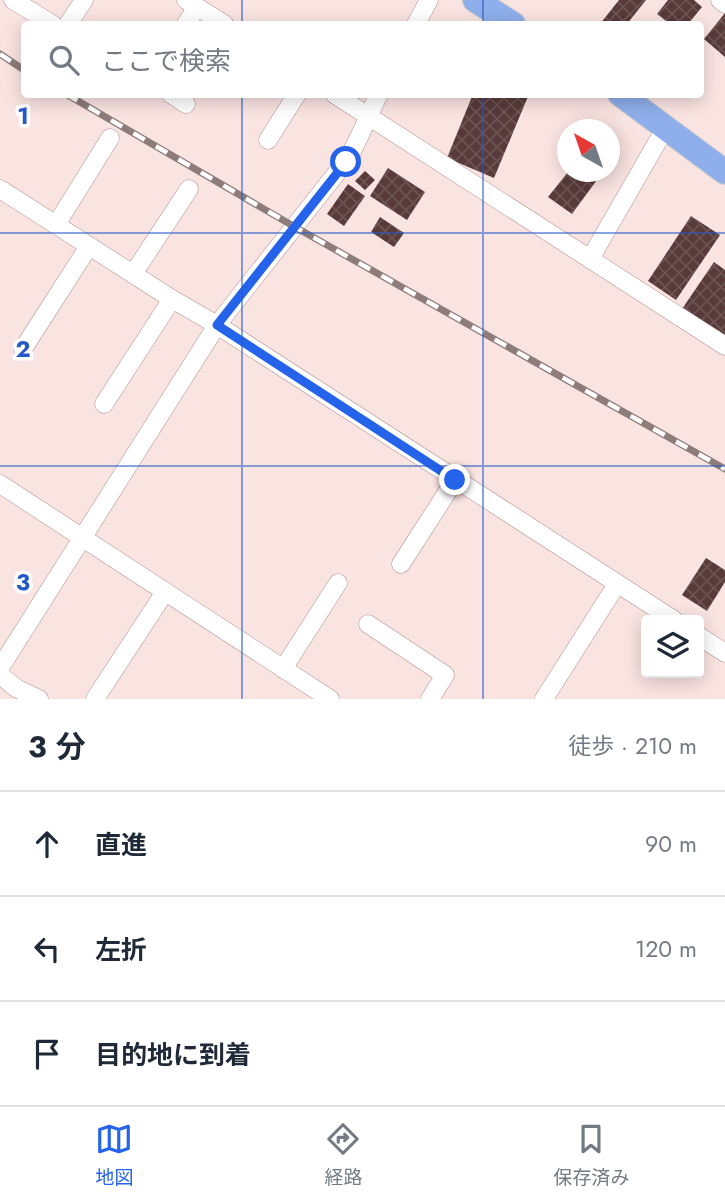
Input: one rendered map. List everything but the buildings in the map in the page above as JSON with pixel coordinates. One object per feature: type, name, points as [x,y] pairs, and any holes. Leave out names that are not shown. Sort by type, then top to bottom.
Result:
[{"type":"highway","points":[[475,0],[508,21]]},
{"type":"highway","points":[[625,98],[725,172]]},
{"type":"street","points":[[13,0],[47,21]]},
{"type":"street","points":[[70,21],[84,0]]},
{"type":"street","points":[[418,21],[429,0]]},
{"type":"street","points":[[720,0],[725,4]]},
{"type":"street","points":[[187,21],[192,3],[219,21]]},
{"type":"street","points":[[268,140],[294,98]]},
{"type":"street","points":[[340,98],[725,346]]},
{"type":"street","points":[[0,668],[217,325],[346,162],[360,140],[377,98]]},
{"type":"street","points":[[590,259],[666,128]]},
{"type":"street","points":[[56,225],[110,138]]},
{"type":"street","points":[[0,188],[666,615]]},
{"type":"street","points":[[133,274],[189,189]]},
{"type":"street","points":[[23,349],[89,246]]},
{"type":"street","points":[[104,404],[172,299]]},
{"type":"street","points":[[401,564],[455,480]]},
{"type":"street","points":[[0,484],[330,699]]},
{"type":"street","points":[[283,669],[338,583]]},
{"type":"street","points":[[544,699],[617,584]]},
{"type":"street","points":[[95,699],[165,592]]},
{"type":"street","points":[[368,624],[445,675],[430,699]]},
{"type":"street","points":[[704,639],[725,653]]},
{"type":"street","points":[[0,675],[16,688],[39,699]]},
{"type":"railway","points":[[0,54],[21,68]]},
{"type":"railway","points":[[73,98],[295,227],[725,469]]},
{"type":"route","points":[[346,162],[217,325],[455,480]]}]
